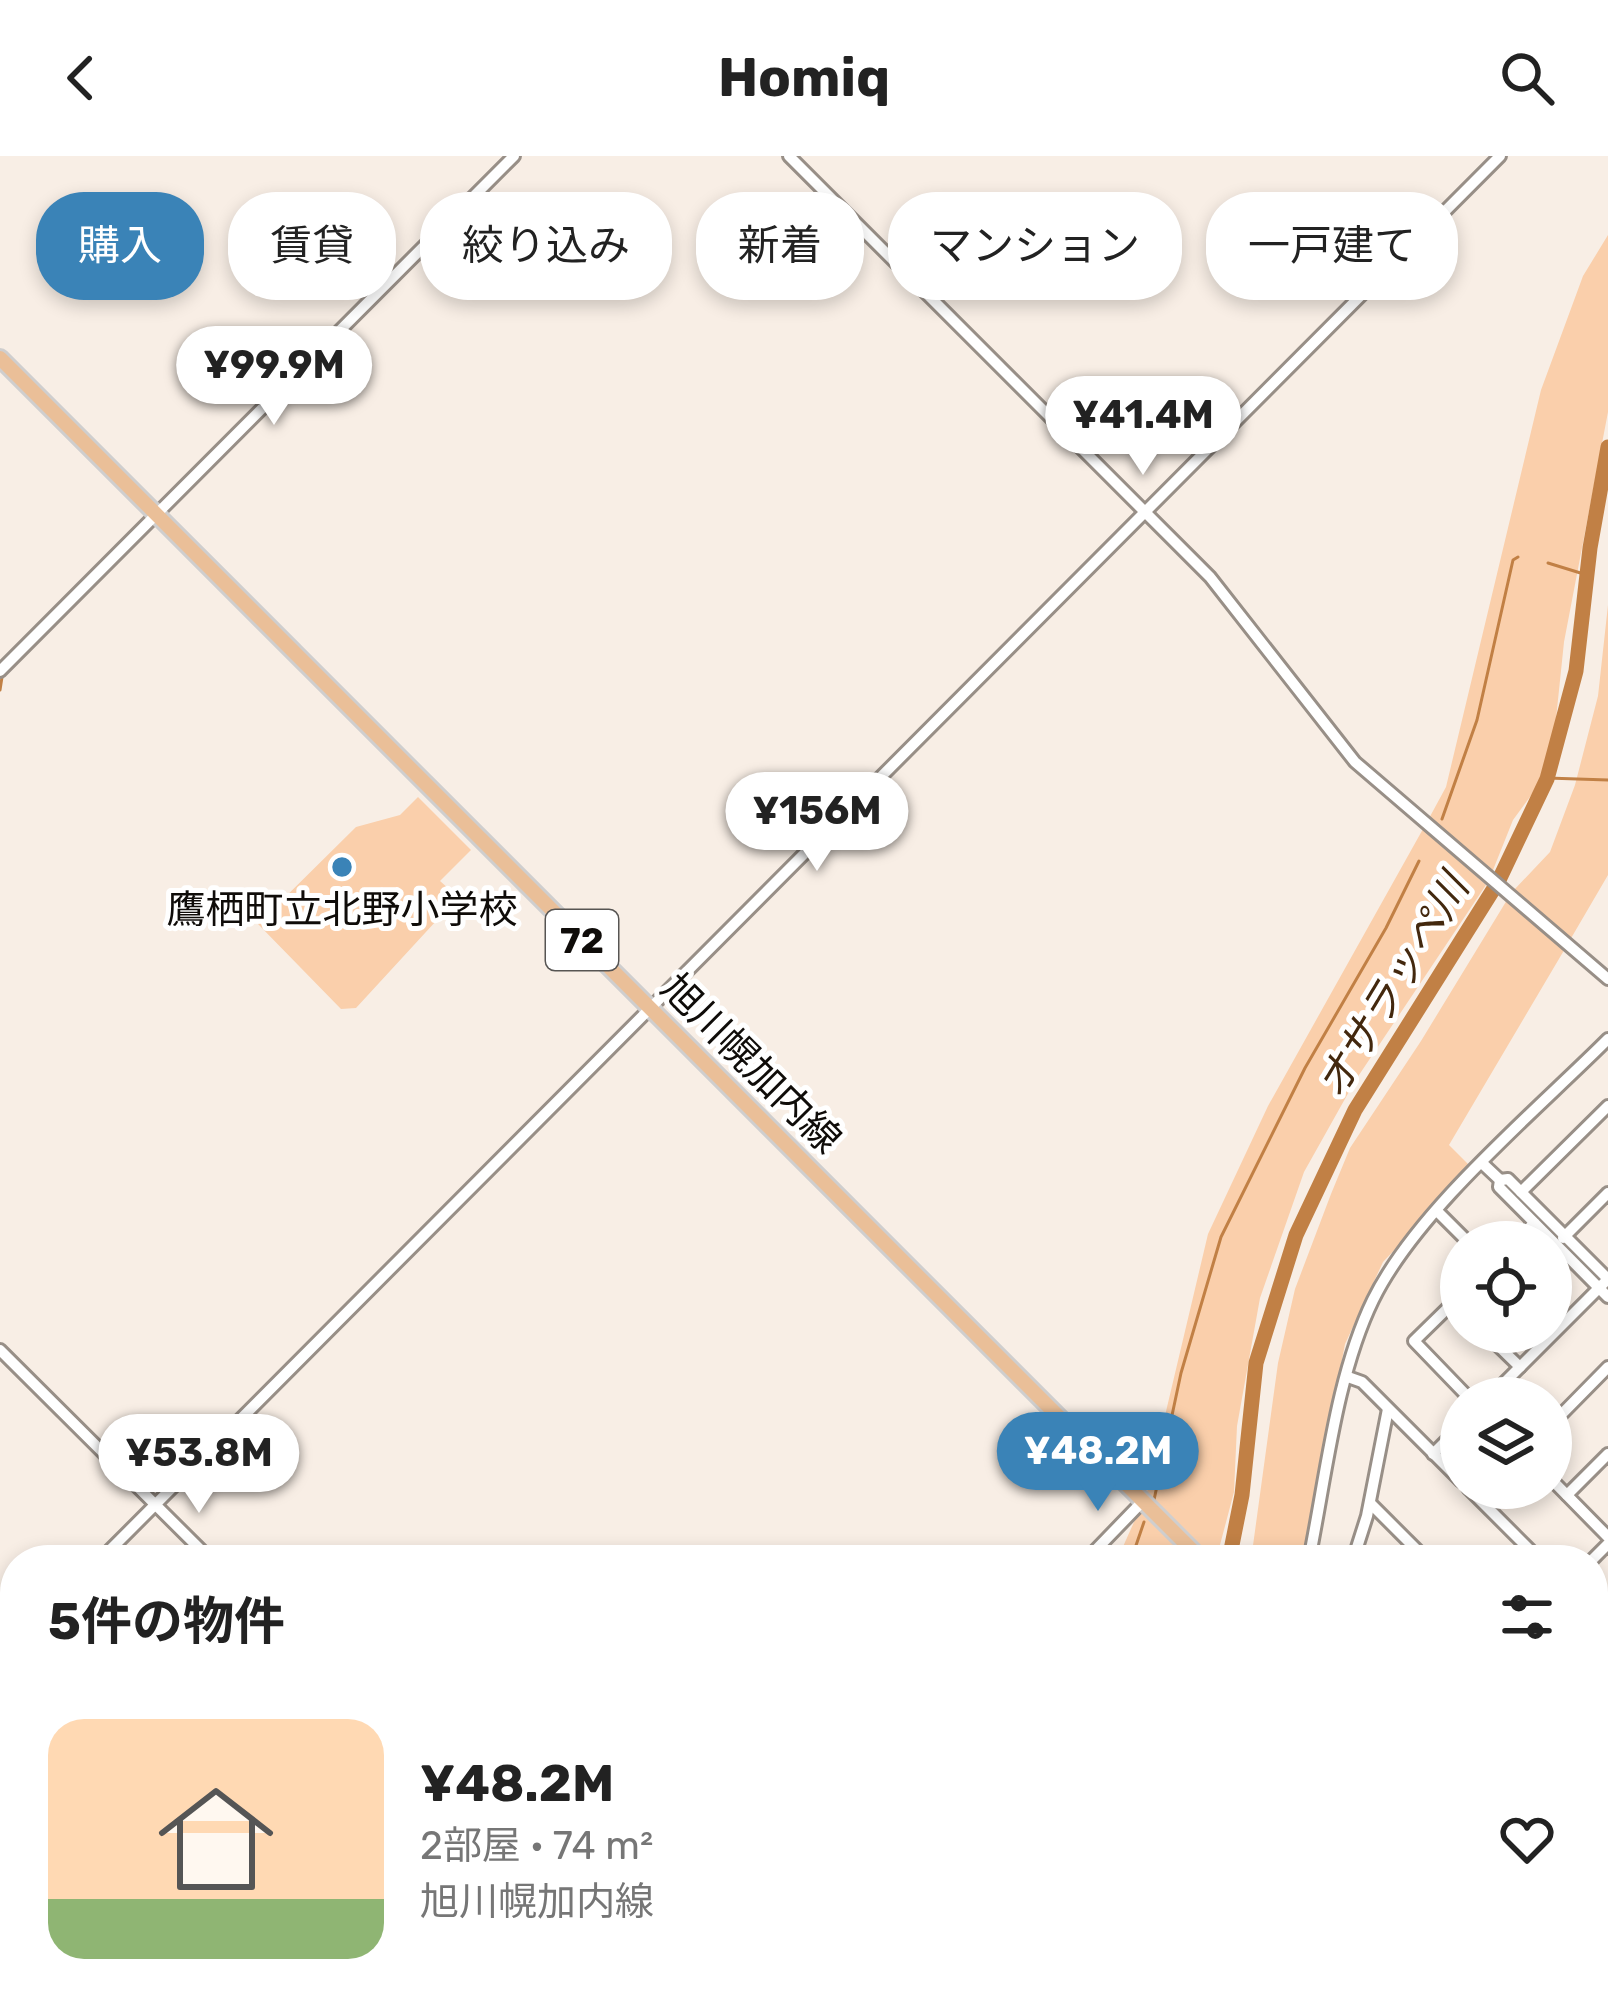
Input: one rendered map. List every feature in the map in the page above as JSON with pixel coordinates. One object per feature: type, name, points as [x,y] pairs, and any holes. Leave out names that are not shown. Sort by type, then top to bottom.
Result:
[{"type":"main road","name":"旭川幌加内線","points":[[0,358],[1187,1545]]},
{"type":"street","points":[[2,670],[514,156]]},
{"type":"street","points":[[788,156],[1210,577],[1355,762],[1608,979]]},
{"type":"street","points":[[115,1545],[1500,156]]},
{"type":"street","points":[[1312,1545],[1348,1377],[1374,1298],[1391,1267],[1437,1211],[1608,1040]]},
{"type":"street","points":[[1521,1192],[1608,1106]]},
{"type":"street","points":[[1483,1164],[1500,1180]]},
{"type":"street","points":[[1500,1180],[1508,1179],[1545,1221]]},
{"type":"street","points":[[1500,1180],[1499,1187],[1532,1221]]},
{"type":"street","points":[[1572,1228],[1608,1192]]},
{"type":"street","points":[[1437,1211],[1447,1221]]},
{"type":"street","points":[[1572,1253],[1605,1288],[1572,1312]]},
{"type":"street","points":[[1440,1318],[1414,1341],[1449,1377]]},
{"type":"street","points":[[0,1350],[196,1545]]},
{"type":"street","points":[[1506,1353],[1520,1367]]},
{"type":"street","points":[[1510,1377],[1531,1353]]},
{"type":"street","points":[[1572,1404],[1608,1367]]},
{"type":"street","points":[[1348,1377],[1362,1382],[1440,1461]]},
{"type":"street","points":[[1357,1545],[1388,1409]]},
{"type":"street","points":[[1433,1454],[1440,1447]]},
{"type":"street","points":[[1572,1490],[1608,1454]]},
{"type":"street","points":[[1572,1500],[1608,1540]]},
{"type":"street","points":[[1100,1545],[1143,1501]]},
{"type":"street","points":[[1370,1503],[1411,1545]]},
{"type":"street","points":[[1489,1509],[1525,1545]]},
{"type":"shaded area","points":[[1608,235],[1608,412],[1564,642],[1554,738],[1538,786],[1513,820],[1491,875],[1427,822],[1446,787],[1541,390],[1583,276]]},
{"type":"shaded area","points":[[1608,605],[1608,875],[1570,940],[1513,891],[1550,852],[1575,785],[1598,696]]},
{"type":"shaded area","points":[[418,797],[471,850],[440,881],[449,889],[448,908],[356,1008],[341,1009],[258,924],[356,827],[400,815]]},
{"type":"shaded area","points":[[1423,829],[1486,885],[1355,1081],[1304,1172],[1260,1298],[1237,1426],[1234,1492],[1220,1545],[1196,1545],[1145,1496],[1151,1482],[1136,1469],[1159,1441],[1208,1234],[1268,1106]]},
{"type":"shaded area","points":[[1507,900],[1566,947],[1449,1145],[1472,1168],[1383,1262],[1345,1344],[1307,1545],[1253,1545],[1278,1363],[1295,1289],[1350,1148]]},
{"type":"shaded area","points":[[1143,1502],[1185,1545],[1124,1545]]},
{"type":"waterway","name":"オサラッペ川","points":[[1232,1545],[1256,1363],[1296,1235],[1355,1110],[1498,882],[1547,779],[1576,671],[1608,447]]},
{"type":"waterway","points":[[1442,819],[1477,720],[1513,560],[1518,557]]},
{"type":"waterway","points":[[1548,563],[1587,575]]},
{"type":"waterway","points":[[0,690],[2,677]]},
{"type":"waterway","points":[[1547,778],[1608,780]]},
{"type":"waterway","points":[[1154,1500],[1181,1373],[1221,1237],[1305,1068],[1419,861]]},
{"type":"waterway","points":[[1136,1545],[1144,1522]]},
{"type":"place","name":"鷹栖町立北野小学校","points":[[342,867]]}]
